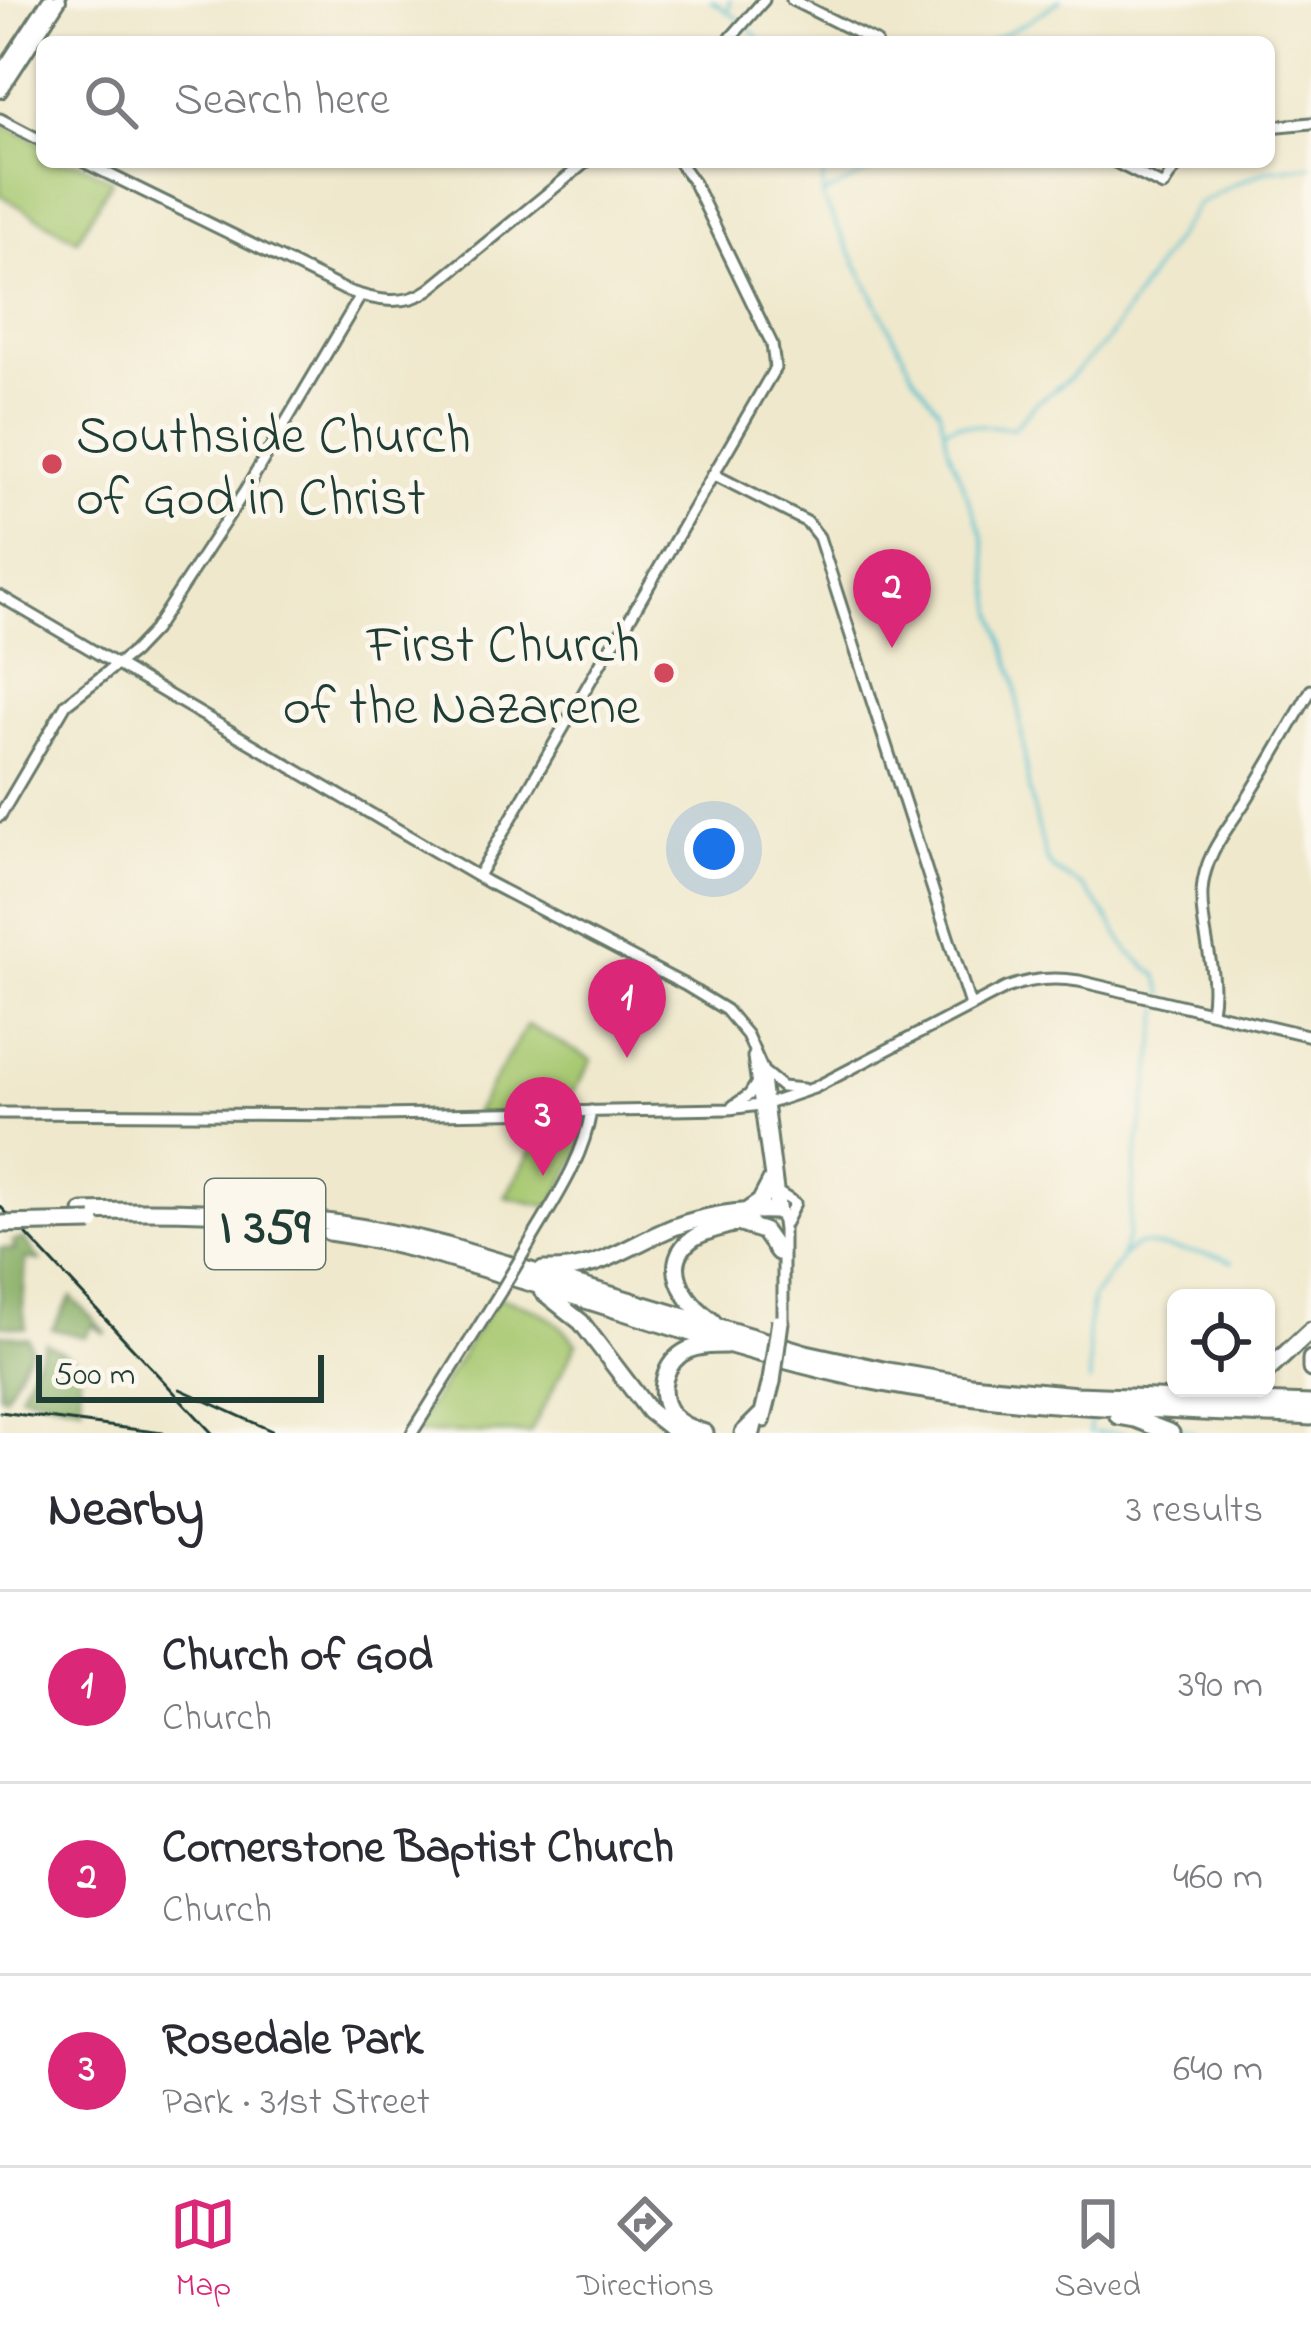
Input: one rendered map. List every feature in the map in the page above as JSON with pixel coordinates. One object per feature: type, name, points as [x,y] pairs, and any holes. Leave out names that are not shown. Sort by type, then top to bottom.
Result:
[{"type":"highway","points":[[724,1328],[686,1298],[677,1281],[677,1263],[692,1239],[741,1218],[775,1187]]},
{"type":"highway","name":"I 359","points":[[0,1224],[202,1210],[392,1232],[803,1365],[962,1396],[1067,1407]]},
{"type":"highway","points":[[526,1275],[585,1268],[675,1227],[778,1210]]},
{"type":"highway","name":"I 359","points":[[0,1214],[88,1217]]},
{"type":"highway","points":[[741,1218],[763,1232],[778,1252]]},
{"type":"highway","points":[[526,1275],[571,1312],[649,1411],[677,1433]]},
{"type":"highway","name":"I 359","points":[[526,1275],[806,1353],[929,1378],[1077,1395],[1311,1404]]},
{"type":"highway","points":[[1275,1364],[1311,1330]]},
{"type":"highway","points":[[705,1433],[684,1425],[668,1408],[663,1390],[667,1371],[686,1351],[737,1345]]},
{"type":"highway","points":[[1311,1359],[1311,1369]]},
{"type":"highway","points":[[1166,1399],[1194,1397]]},
{"type":"highway","points":[[1067,1407],[1311,1417]]},
{"type":"highway","points":[[1067,1407],[1136,1419],[1171,1433]]},
{"type":"highway","points":[[743,1433],[759,1427]]},
{"type":"main road","points":[[0,75],[49,0]]},
{"type":"main road","points":[[0,91],[59,0]]},
{"type":"main road","points":[[732,36],[764,0]]},
{"type":"main road","points":[[792,0],[864,36]]},
{"type":"main road","points":[[0,119],[36,138]]},
{"type":"main road","points":[[1275,126],[1311,123]]},
{"type":"main road","points":[[96,168],[345,290],[405,302],[423,294],[579,168]]},
{"type":"main road","points":[[478,876],[776,368],[772,344],[683,168]]},
{"type":"main road","points":[[1127,168],[1163,186],[1176,168]]},
{"type":"main road","points":[[345,290],[352,312]]},
{"type":"main road","points":[[0,816],[64,706],[154,630],[245,491],[361,295]]},
{"type":"main road","points":[[352,312],[380,299]]},
{"type":"main road","points":[[712,474],[807,522],[820,537],[970,1005]]},
{"type":"main road","points":[[0,596],[478,876],[711,999],[736,1020],[752,1046],[761,1076],[783,1230],[780,1321],[772,1381],[759,1427]]},
{"type":"main road","points":[[133,652],[134,676]]},
{"type":"main road","points":[[1211,1011],[1214,982],[1202,895],[1206,868],[1311,690]]},
{"type":"main road","points":[[0,1112],[380,1115],[763,1104],[809,1090],[1018,983],[1061,979],[1311,1036]]},
{"type":"main road","points":[[761,1076],[782,1087],[809,1090]]},
{"type":"main road","points":[[729,1108],[749,1096],[761,1076]]},
{"type":"main road","points":[[766,1128],[786,1099]]},
{"type":"main road","points":[[729,1108],[744,1112],[766,1128]]},
{"type":"main road","points":[[412,1433],[580,1155],[591,1111]]},
{"type":"main road","points":[[775,1187],[795,1202],[783,1230]]},
{"type":"main road","points":[[778,1210],[780,1321]]},
{"type":"main road","points":[[759,1427],[772,1381]]},
{"type":"green space","points":[[0,123],[36,141],[36,168],[89,168],[112,180],[77,240],[0,195]]},
{"type":"green space","points":[[527,1025],[592,1060],[563,1110],[591,1111],[587,1138],[551,1207],[505,1197],[554,1113],[474,1114]]},
{"type":"green space","points":[[24,1238],[40,1261],[26,1259],[26,1328],[0,1325],[0,1248],[15,1250],[12,1242]]},
{"type":"green space","points":[[71,1297],[105,1334],[93,1325],[85,1337],[52,1329]]},
{"type":"green space","points":[[498,1297],[542,1313],[577,1343],[530,1433],[412,1433]]},
{"type":"green space","points":[[0,1334],[28,1338],[31,1348],[5,1396],[0,1395]]},
{"type":"green space","points":[[45,1342],[79,1362],[81,1406],[20,1394]]},
{"type":"waterway","points":[[711,0],[740,20]]},
{"type":"waterway","points":[[729,10],[730,0]]},
{"type":"waterway","points":[[1000,36],[1060,0]]},
{"type":"waterway","points":[[751,30],[757,36]]},
{"type":"waterway","points":[[944,428],[958,424],[1013,428],[1106,342],[1197,205],[1268,170],[1311,166]]},
{"type":"waterway","points":[[823,168],[823,199],[915,377],[939,409],[949,450],[983,536],[995,614],[1015,680],[1029,790],[1046,859],[1053,869],[1083,887],[1129,952],[1157,975],[1164,994]]},
{"type":"waterway","points":[[826,193],[877,168]]},
{"type":"waterway","points":[[1090,1382],[1088,1326],[1093,1297],[1119,1262],[1128,1236],[1161,1008]]},
{"type":"waterway","points":[[1121,1257],[1143,1244],[1232,1262]]},
{"type":"waterway","points":[[1157,1420],[1195,1433]]},
{"type":"waterway","points":[[1090,1422],[1090,1433]]},
{"type":"waterway","points":[[1095,1433],[1126,1433]]},
{"type":"railway","points":[[0,1206],[212,1433]]},
{"type":"railway","points":[[180,1389],[272,1431]]},
{"type":"railway","points":[[0,1412],[163,1433]]},
{"type":"place","name":"Southside Church of God in Christ","points":[[52,464]]},
{"type":"place","name":"Cornerstone Baptist Church","points":[[892,648]]},
{"type":"place","name":"First Church of the Nazarene","points":[[664,673]]},
{"type":"place","name":"Church of God","points":[[627,1058]]},
{"type":"place","name":"Rosedale Park","points":[[543,1176]]}]
